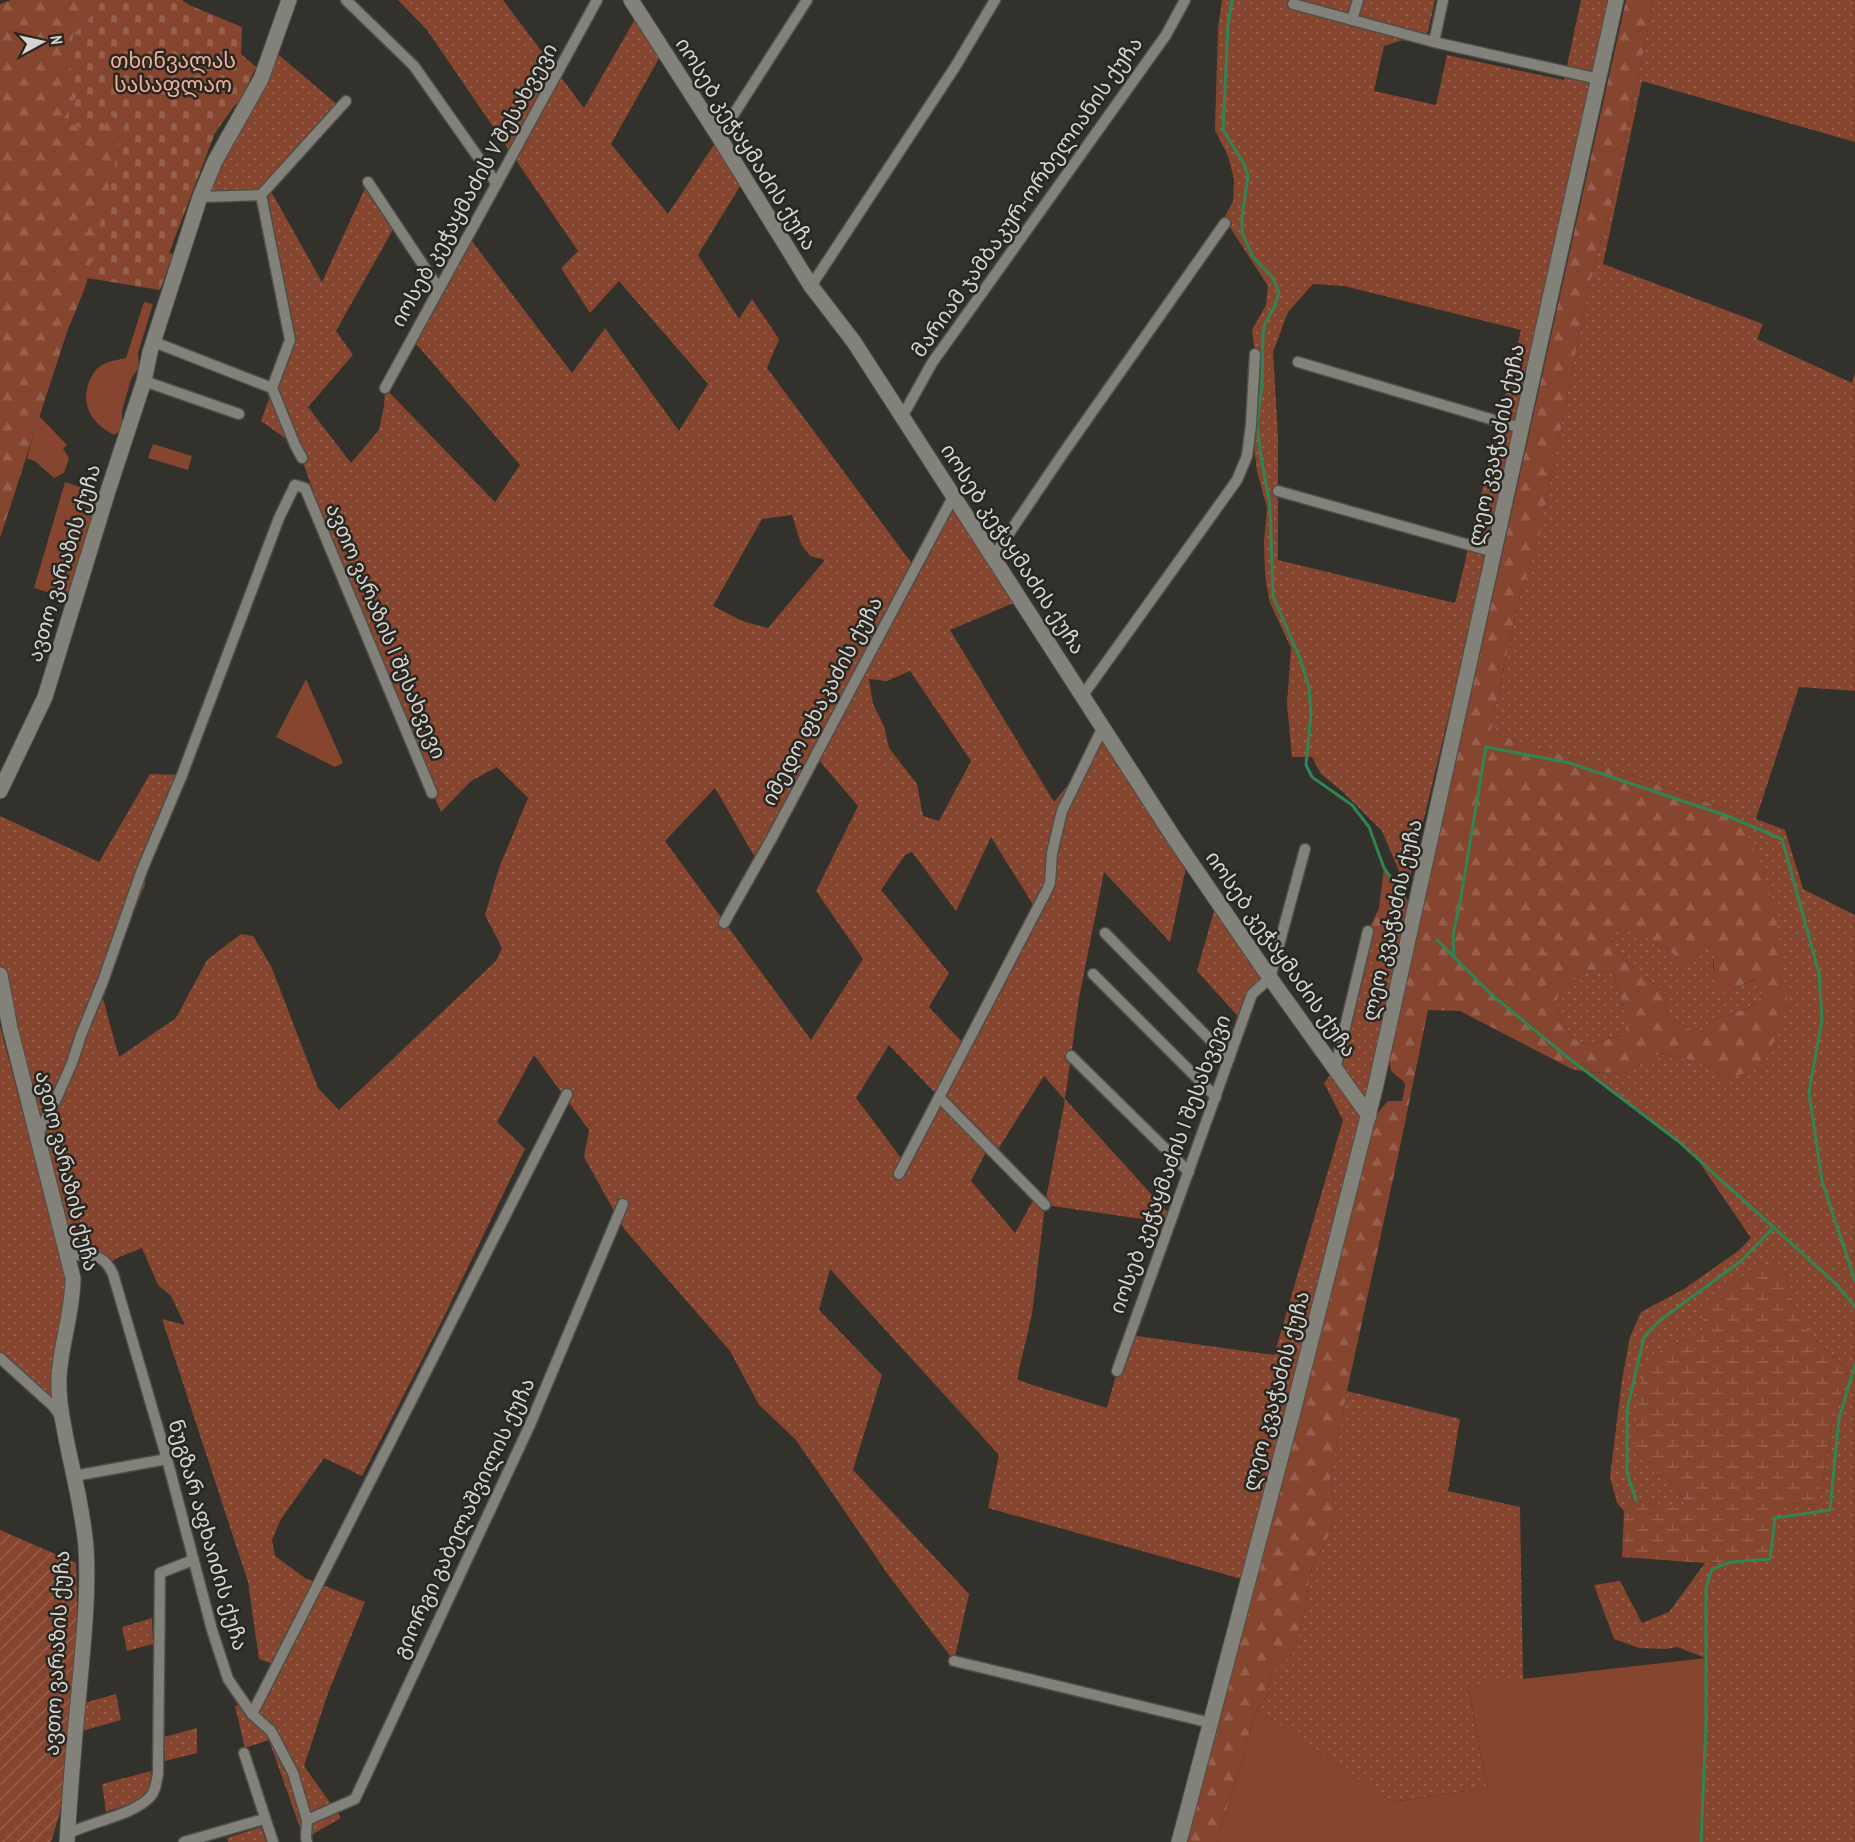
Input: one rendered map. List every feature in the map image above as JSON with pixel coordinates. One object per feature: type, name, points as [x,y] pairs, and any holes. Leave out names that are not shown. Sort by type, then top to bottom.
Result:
[{"type":"street","name":"ავთო ვარაზის ქუჩა","points":[[0,791],[45,697],[200,197],[215,161],[261,79],[289,0]]},
{"type":"street","points":[[346,0],[414,66],[497,184]]},
{"type":"street","name":"იოსებ კეჭაყმაძის V შესახვევი","points":[[385,388],[597,0]]},
{"type":"street","name":"იოსებ კეჭაყმაძის ქუჩა","points":[[631,0],[719,136],[811,286],[854,342],[1174,838],[1270,978],[1369,1116]]},
{"type":"street","points":[[719,136],[807,0]]},
{"type":"street","points":[[811,286],[955,67],[995,0]]},
{"type":"street","name":"მარიამ ჯამბაკურ-ორბელიანის ქუჩა","points":[[902,417],[932,363],[1166,35],[1185,0]]},
{"type":"street","points":[[1352,20],[1358,0]]},
{"type":"street","points":[[1434,42],[1443,0]]},
{"type":"street","name":"ლეო კვაჭაძის ქუჩა","points":[[1179,1842],[1369,1116],[1616,0]]},
{"type":"street","points":[[1293,4],[1434,42],[1599,79]]},
{"type":"street","points":[[200,197],[261,195],[346,101]]},
{"type":"street","points":[[368,182],[439,289]]},
{"type":"street","points":[[261,195],[290,340],[272,388],[302,458]]},
{"type":"street","points":[[993,557],[1225,224]]},
{"type":"street","points":[[154,342],[272,388]]},
{"type":"street","points":[[1083,695],[1237,480],[1247,456],[1255,354]]},
{"type":"street","points":[[1298,362],[1521,428]]},
{"type":"street","points":[[144,381],[239,414]]},
{"type":"street","name":"ავთო ვარაზის I შესახვევი","points":[[37,1136],[72,1063],[142,870],[182,775],[279,518],[295,485],[304,488],[309,498],[432,794]]},
{"type":"street","points":[[1278,491],[1494,552]]},
{"type":"street","name":"იმედო ფხაკაძის ქუჩა","points":[[724,923],[773,836],[953,496]]},
{"type":"street","points":[[898,1174],[1050,884],[1052,853],[1062,812],[1103,727]]},
{"type":"street","points":[[1270,978],[1305,849]]},
{"type":"street","points":[[1335,1069],[1368,931]]},
{"type":"street","points":[[1105,933],[1229,1059]]},
{"type":"street","points":[[1093,974],[1216,1097]]},
{"type":"street","name":"ავთო ვარაზის ქუჩა","points":[[0,975],[10,1028],[73,1278],[73,1296],[59,1377],[62,1419],[82,1517],[86,1549],[83,1642],[67,1838]]},
{"type":"street","name":"იოსებ კეჭაყმაძის I შესახვევი","points":[[1117,1371],[1252,994],[1270,978]]},
{"type":"street","points":[[1071,1056],[1189,1172]]},
{"type":"street","points":[[252,1714],[567,1094]]},
{"type":"street","points":[[939,1097],[1045,1205]]},
{"type":"street","name":"გიორგი გაბელაშვილის ქუჩა","points":[[307,1820],[355,1799],[529,1427],[623,1204]]},
{"type":"street","name":"ნუგზარ აფხაიძის ქუჩა","points":[[69,1256],[100,1257],[109,1264],[167,1459],[212,1630],[228,1678],[252,1714],[271,1731],[293,1773],[307,1820],[307,1842]]},
{"type":"street","points":[[0,1358],[53,1406],[62,1419]]},
{"type":"street","points":[[74,1476],[167,1459]]},
{"type":"street","points":[[67,1838],[138,1807],[151,1797],[158,1774],[160,1573],[194,1560]]},
{"type":"street","points":[[954,1661],[1211,1722]]},
{"type":"street","points":[[244,1753],[273,1842]]},
{"type":"street","points":[[184,1842],[264,1820]]},
{"type":"green space","points":[[11,0],[100,0],[88,21],[73,34],[81,87],[100,140],[109,114],[125,123],[86,285],[67,332],[0,538],[0,4]]},
{"type":"green space","name":"თხინვალას სასაფლაო","points":[[100,0],[182,0],[242,27],[241,54],[256,67],[239,104],[235,105],[215,133],[169,253],[173,254],[160,290],[87,278],[125,123],[109,115],[100,140],[64,119],[81,87],[74,84],[69,61],[73,34],[88,21]]},
{"type":"green space","points":[[398,0],[503,0],[584,108],[639,12],[663,51],[611,144],[668,214],[719,137],[745,178],[698,255],[739,319],[752,299],[779,339],[767,368],[913,565],[953,497],[1021,600],[950,630],[1054,802],[1108,736],[1188,858],[1170,942],[1104,872],[1079,998],[1065,1099],[1172,1217],[1170,1223],[1045,1205],[1032,1314],[1017,1379],[1107,1408],[1130,1335],[1274,1355],[1343,1120],[1324,1083],[1335,1069],[1368,931],[1381,945],[1386,955],[1403,966],[1249,1581],[988,1508],[999,1455],[830,1269],[819,1310],[882,1375],[853,1470],[969,1594],[954,1661],[889,1576],[796,1440],[759,1405],[730,1351],[624,1229],[584,1157],[589,1130],[534,1055],[497,1122],[525,1149],[441,1323],[362,1476],[324,1458],[281,1519],[272,1540],[275,1556],[305,1578],[365,1602],[328,1693],[304,1766],[341,1818],[304,1839],[269,1740],[245,1748],[235,1706],[252,1702],[262,1704],[275,1665],[259,1659],[248,1582],[162,1319],[185,1325],[171,1296],[158,1285],[142,1248],[117,1258],[109,1264],[69,1255],[0,975],[0,816],[99,862],[150,774],[182,775],[142,870],[145,885],[129,922],[103,999],[119,1057],[176,1018],[207,960],[241,934],[253,936],[271,966],[318,1088],[339,1110],[496,961],[502,948],[485,915],[499,868],[528,798],[497,767],[471,781],[441,812],[384,680],[300,454],[295,445],[261,421],[290,340],[261,195],[200,197],[272,49],[340,107],[268,186],[322,282],[368,182],[396,224],[336,331],[353,355],[308,407],[351,463],[379,430],[385,388],[495,502],[520,465],[412,339],[468,236],[572,373],[605,328],[679,431],[708,384],[619,281],[590,313],[561,268],[578,251],[427,30]],"holes":[[[792,515],[801,544],[810,556],[825,560],[768,628],[742,621],[713,606],[762,519]],[[910,671],[971,761],[939,821],[923,816],[917,784],[889,748],[884,726],[873,704],[869,679],[887,681]],[[817,758],[858,806],[816,891],[863,959],[811,1040],[665,841],[715,788],[760,866]],[[991,837],[1037,911],[966,1046],[929,1007],[949,973],[881,890],[905,855],[912,852],[956,911]],[[889,1045],[939,1097],[904,1162],[856,1098]],[[1044,1076],[1065,1100],[1045,1204],[1036,1195],[1015,1233],[971,1181],[988,1148],[995,1154]]]},
{"type":"green space","points":[[1222,0],[1435,0],[1428,32],[1384,46],[1374,91],[1436,105],[1447,55],[1564,80],[1581,0],[1609,0],[1517,429],[1407,890],[1382,831],[1343,792],[1321,774],[1312,757],[1292,757],[1287,704],[1291,648],[1270,603],[1265,576],[1264,541],[1267,508],[1257,471],[1251,425],[1255,354],[1252,330],[1266,305],[1268,286],[1224,218],[1233,201],[1234,179],[1228,156],[1215,130],[1218,28]],"holes":[[[1313,284],[1344,286],[1521,330],[1455,603],[1278,560],[1278,436],[1273,352],[1288,312]]]},
{"type":"green space","points":[[1626,0],[1654,0],[1609,215],[1588,289],[1541,530],[1517,605],[1491,730],[1530,747],[1592,761],[1737,813],[1759,860],[1775,912],[1788,1007],[1763,1066],[1728,1079],[1698,1062],[1661,1053],[1625,1073],[1586,1072],[1572,1069],[1460,1011],[1428,1010],[1330,1478],[1336,1513],[1330,1532],[1311,1570],[1304,1614],[1294,1651],[1271,1675],[1267,1695],[1257,1709],[1217,1842],[1185,1842],[1375,1116],[1388,1101],[1402,1101],[1404,1082],[1391,1071],[1389,1061]],"holes":[[[1628,926],[1668,949],[1684,966],[1694,952],[1706,945],[1714,956],[1714,987],[1721,995],[1755,979],[1763,995],[1750,1007],[1713,1020],[1698,1036],[1668,1015],[1665,992],[1623,959],[1609,936]],[[1587,970],[1613,972],[1625,1015],[1626,1034],[1587,1045],[1571,1037],[1556,1007],[1559,991]]]},
{"type":"green space","points":[[1654,0],[1855,0],[1855,142],[1642,81],[1603,264],[1763,324],[1757,339],[1852,383],[1855,373],[1855,691],[1799,687],[1756,819],[1785,830],[1803,889],[1855,915],[1855,1842],[1701,1842],[1706,1658],[1677,1647],[1639,1648],[1614,1639],[1594,1585],[1620,1581],[1642,1623],[1669,1612],[1705,1563],[1770,1559],[1767,1516],[1788,1503],[1818,1505],[1832,1426],[1849,1368],[1819,1345],[1792,1304],[1786,1274],[1760,1263],[1745,1277],[1727,1286],[1703,1332],[1658,1352],[1658,1474],[1677,1485],[1686,1508],[1658,1506],[1636,1500],[1624,1511],[1617,1503],[1610,1477],[1622,1380],[1630,1337],[1641,1312],[1684,1289],[1738,1251],[1751,1238],[1697,1159],[1678,1141],[1586,1072],[1625,1073],[1661,1053],[1698,1062],[1728,1079],[1788,1007],[1737,813],[1592,761],[1530,747],[1491,730],[1517,605],[1541,529],[1588,289],[1609,215]]},
{"type":"green space","points":[[144,302],[153,304],[138,353],[139,367],[131,379],[122,411],[122,427],[114,435],[94,420],[90,413],[86,399],[89,382],[99,367],[126,358]]},
{"type":"green space","points":[[39,416],[67,445],[63,449],[69,458],[64,473],[54,478],[36,462],[27,458]]},
{"type":"green space","points":[[153,444],[192,456],[188,470],[148,458]]},
{"type":"green space","points":[[65,482],[100,494],[67,598],[34,588]]},
{"type":"green space","points":[[306,679],[343,763],[335,767],[276,737]]},
{"type":"green space","points":[[1384,868],[1416,912],[1403,966],[1386,955],[1381,945],[1368,931],[1379,908]]},
{"type":"green space","points":[[1217,900],[1270,978],[1252,994],[1243,1022],[1197,971]]},
{"type":"green space","points":[[1628,925],[1668,949],[1684,966],[1694,952],[1706,945],[1714,956],[1713,970],[1734,989],[1756,979],[1763,995],[1750,1007],[1713,1020],[1698,1036],[1668,1015],[1665,992],[1623,959],[1609,936]]},
{"type":"green space","points":[[1587,970],[1613,972],[1625,1015],[1626,1034],[1587,1045],[1571,1037],[1556,1007],[1559,991]]},
{"type":"green space","points":[[0,1026],[65,1281],[67,1301],[52,1401],[0,1353]]},
{"type":"green space","points":[[1760,1263],[1786,1274],[1792,1304],[1819,1345],[1849,1368],[1832,1426],[1818,1505],[1788,1503],[1768,1516],[1775,1518],[1770,1559],[1705,1563],[1622,1557],[1624,1511],[1636,1500],[1658,1506],[1686,1507],[1677,1485],[1658,1474],[1637,1456],[1634,1435],[1642,1377],[1658,1352],[1703,1332],[1704,1310],[1727,1286],[1745,1277]]},
{"type":"green space","points":[[1347,1391],[1460,1419],[1448,1491],[1520,1507],[1523,1679],[1468,1686],[1487,1788],[1391,1802],[1257,1709],[1267,1695],[1271,1675],[1294,1651],[1304,1614],[1311,1570],[1330,1532],[1336,1513],[1330,1478]]},
{"type":"green space","points":[[0,1530],[76,1563],[78,1632],[65,1780],[60,1813],[51,1842],[0,1842]]},
{"type":"green space","points":[[152,1618],[153,1644],[127,1651],[122,1627]]},
{"type":"green space","points":[[1706,1658],[1706,1723],[1700,1842],[1217,1842],[1257,1709],[1392,1802],[1487,1788],[1468,1685]]},
{"type":"green space","points":[[116,1694],[121,1720],[82,1731],[84,1703]]},
{"type":"green space","points":[[197,1728],[197,1753],[165,1761],[164,1737]]},
{"type":"green space","points":[[151,1771],[151,1786],[144,1796],[106,1812],[102,1784]]},
{"type":"green space","points":[[261,1827],[266,1842],[228,1842],[227,1838]]},
{"type":"waterway","points":[[1232,0],[1228,25],[1223,130],[1243,162],[1248,176],[1242,233],[1253,257],[1272,277],[1279,292],[1275,306],[1265,323],[1263,334],[1262,384],[1257,423],[1270,505],[1273,596],[1301,661],[1309,688],[1311,714],[1306,765],[1312,777],[1352,805],[1369,827],[1384,868],[1405,897]]},
{"type":"waterway","points":[[1454,958],[1453,935],[1486,747],[1570,763],[1730,817],[1782,839],[1819,973],[1822,1020],[1809,1092],[1822,1181],[1855,1281]]},
{"type":"waterway","points":[[1437,940],[1492,995],[1571,1060],[1678,1141],[1837,1285],[1855,1307]]},
{"type":"waterway","points":[[1636,1500],[1627,1473],[1627,1410],[1644,1337],[1659,1321],[1741,1261],[1773,1228]]},
{"type":"waterway","points":[[1701,1842],[1706,1723],[1706,1588],[1712,1569],[1731,1562],[1770,1559],[1775,1518],[1830,1510],[1839,1418],[1855,1365]]}]
